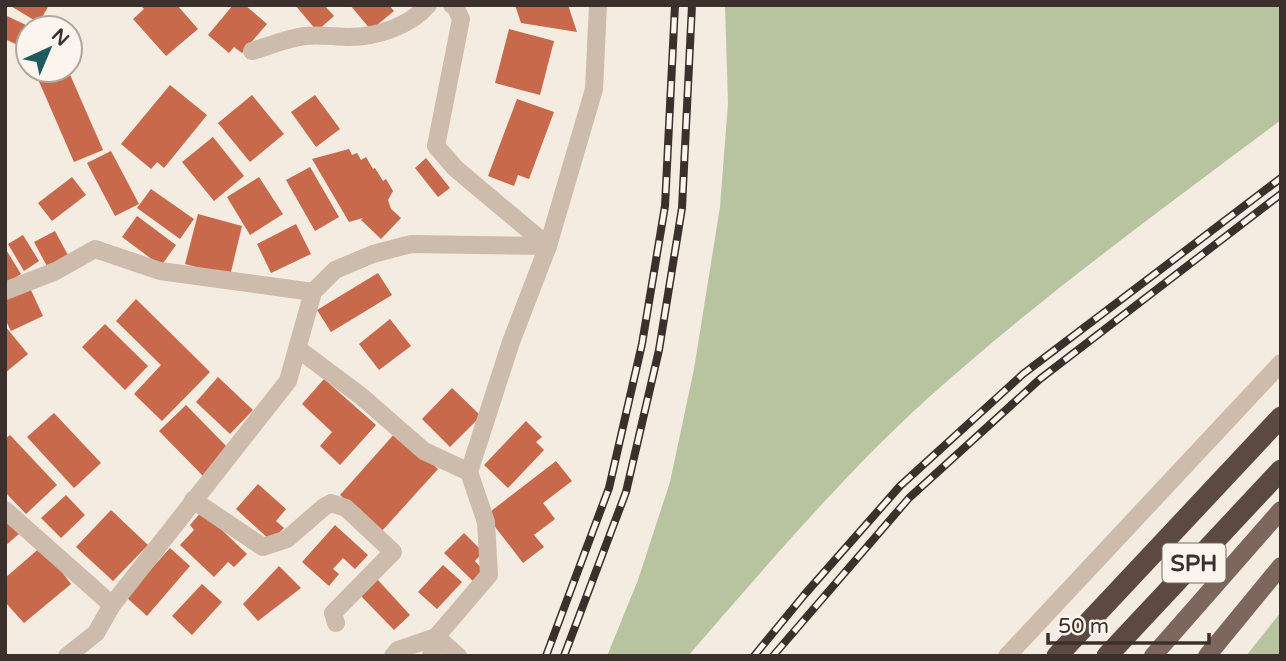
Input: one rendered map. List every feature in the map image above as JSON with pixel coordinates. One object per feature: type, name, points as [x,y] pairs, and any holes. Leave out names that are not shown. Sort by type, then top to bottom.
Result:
[{"type":"highway","points":[[1057,656],[1281,416]]},
{"type":"highway","name":"SPH","points":[[1107,656],[1281,470]]},
{"type":"main road","points":[[1153,656],[1281,510]]},
{"type":"main road","points":[[1207,656],[1281,566]]},
{"type":"street","points":[[252,51],[302,36],[350,37],[392,30],[422,13],[429,5]]},
{"type":"street","points":[[452,5],[461,19],[436,146],[455,168],[548,246]]},
{"type":"street","points":[[398,654],[436,637],[489,575],[486,522],[469,472],[511,342],[548,246],[594,89],[598,5]]},
{"type":"street","points":[[67,656],[96,633],[112,605],[288,381],[313,292],[335,270],[373,254],[411,244],[548,246]]},
{"type":"street","points":[[5,291],[56,271],[95,250],[160,271],[313,292]]},
{"type":"street","points":[[298,349],[360,396],[424,451],[469,472]]},
{"type":"street","points":[[1007,656],[1281,363]]},
{"type":"street","points":[[193,500],[263,547],[287,539],[331,503],[346,508],[393,552],[333,613],[336,623]]},
{"type":"street","points":[[5,510],[112,605]]},
{"type":"street","points":[[431,656],[436,637]]},
{"type":"street","points":[[436,637],[458,656]]},
{"type":"green space","points":[[725,5],[1281,5],[1281,120],[1056,291],[927,399],[833,492],[688,656],[607,656],[638,580],[670,482],[694,369],[720,207],[728,103]]},
{"type":"green space","points":[[1281,612],[1281,656],[1246,656]]},
{"type":"building","points":[[9,5],[49,5],[44,14],[24,14]]},
{"type":"building","points":[[140,5],[177,5],[198,29],[166,56],[133,19],[144,9]]},
{"type":"building","points":[[233,5],[245,5],[267,24],[242,53],[234,47],[229,53],[208,35]]},
{"type":"building","points":[[295,5],[324,5],[334,16],[317,31]]},
{"type":"building","points":[[350,5],[389,5],[394,11],[371,30]]},
{"type":"building","points":[[515,5],[568,5],[577,32],[521,23]]},
{"type":"building","points":[[5,15],[14,19],[14,43],[5,39]]},
{"type":"building","points":[[509,29],[554,41],[540,95],[495,83]]},
{"type":"building","points":[[40,84],[74,84],[103,150],[74,162]]},
{"type":"building","points":[[170,85],[207,115],[164,168],[157,162],[151,169],[121,144]]},
{"type":"building","points":[[252,95],[284,134],[250,162],[218,123]]},
{"type":"building","points":[[315,95],[340,129],[316,147],[291,112]]},
{"type":"building","points":[[517,99],[554,112],[529,179],[518,175],[514,186],[488,176]]},
{"type":"building","points":[[213,137],[244,176],[214,201],[182,162]]},
{"type":"building","points":[[349,149],[352,155],[357,153],[361,160],[366,157],[393,191],[388,200],[391,209],[401,218],[381,239],[361,220],[363,218],[349,222],[312,159]]},
{"type":"building","points":[[111,151],[139,204],[115,216],[87,163]]},
{"type":"building","points":[[426,158],[450,188],[438,197],[415,168]]},
{"type":"building","points":[[310,167],[339,217],[315,231],[286,180]]},
{"type":"building","points":[[72,177],[86,195],[52,221],[38,203]]},
{"type":"building","points":[[259,177],[283,214],[250,235],[227,197]]},
{"type":"building","points":[[151,189],[194,219],[180,239],[137,208]]},
{"type":"building","points":[[198,214],[242,226],[230,276],[185,264]]},
{"type":"building","points":[[137,216],[176,245],[161,266],[122,237]]},
{"type":"building","points":[[296,224],[311,254],[271,273],[257,244]]},
{"type":"building","points":[[55,231],[69,257],[48,268],[34,242]]},
{"type":"building","points":[[23,235],[39,261],[24,271],[8,244]]},
{"type":"building","points":[[5,248],[21,274],[5,284]]},
{"type":"building","points":[[378,273],[392,295],[331,332],[317,310]]},
{"type":"building","points":[[30,288],[43,316],[11,331],[5,319],[5,300]]},
{"type":"building","points":[[136,299],[210,372],[162,421],[134,394],[161,365],[116,321]]},
{"type":"building","points":[[390,319],[411,346],[379,370],[359,344]]},
{"type":"building","points":[[105,324],[148,366],[125,390],[82,347]]},
{"type":"building","points":[[5,326],[28,354],[5,373]]},
{"type":"building","points":[[218,377],[253,410],[230,434],[196,402]]},
{"type":"building","points":[[324,379],[376,425],[340,465],[320,446],[332,432],[302,404]]},
{"type":"building","points":[[452,388],[481,416],[450,447],[422,419]]},
{"type":"building","points":[[186,405],[230,450],[203,476],[159,431]]},
{"type":"building","points":[[54,413],[101,463],[74,488],[27,437]]},
{"type":"building","points":[[526,421],[542,437],[536,442],[544,450],[508,488],[484,465]]},
{"type":"building","points":[[396,432],[438,469],[381,532],[340,495]]},
{"type":"building","points":[[10,435],[57,485],[26,514],[5,492],[5,439]]},
{"type":"building","points":[[556,461],[572,481],[543,503],[555,519],[534,535],[544,547],[523,563],[486,515]]},
{"type":"building","points":[[258,484],[286,509],[276,521],[284,528],[271,541],[236,509]]},
{"type":"building","points":[[66,495],[85,515],[61,538],[41,518]]},
{"type":"building","points":[[111,510],[148,545],[113,581],[76,547]]},
{"type":"building","points":[[202,511],[247,554],[234,567],[228,562],[214,577],[180,545],[194,530],[190,525]]},
{"type":"building","points":[[5,515],[20,533],[5,546]]},
{"type":"building","points":[[335,525],[368,555],[355,569],[343,558],[333,569],[339,574],[329,586],[302,562]]},
{"type":"building","points":[[464,533],[483,552],[475,561],[483,570],[473,581],[444,553]]},
{"type":"building","points":[[42,546],[71,584],[24,623],[5,602],[5,578]]},
{"type":"building","points":[[170,548],[190,566],[147,616],[126,597]]},
{"type":"building","points":[[443,565],[462,582],[437,609],[418,592]]},
{"type":"building","points":[[279,566],[301,588],[258,621],[243,604]]},
{"type":"building","points":[[377,579],[410,615],[394,630],[360,595]]},
{"type":"building","points":[[202,584],[222,602],[192,635],[172,616]]},
{"type":"railway","points":[[546,656],[609,488],[642,344],[665,206],[675,5]]},
{"type":"railway","points":[[564,656],[626,492],[659,350],[682,208],[692,5]]},
{"type":"railway","points":[[754,656],[900,486],[1023,374],[1281,178]]},
{"type":"railway","points":[[773,656],[909,498],[1040,379],[1281,194]]}]
